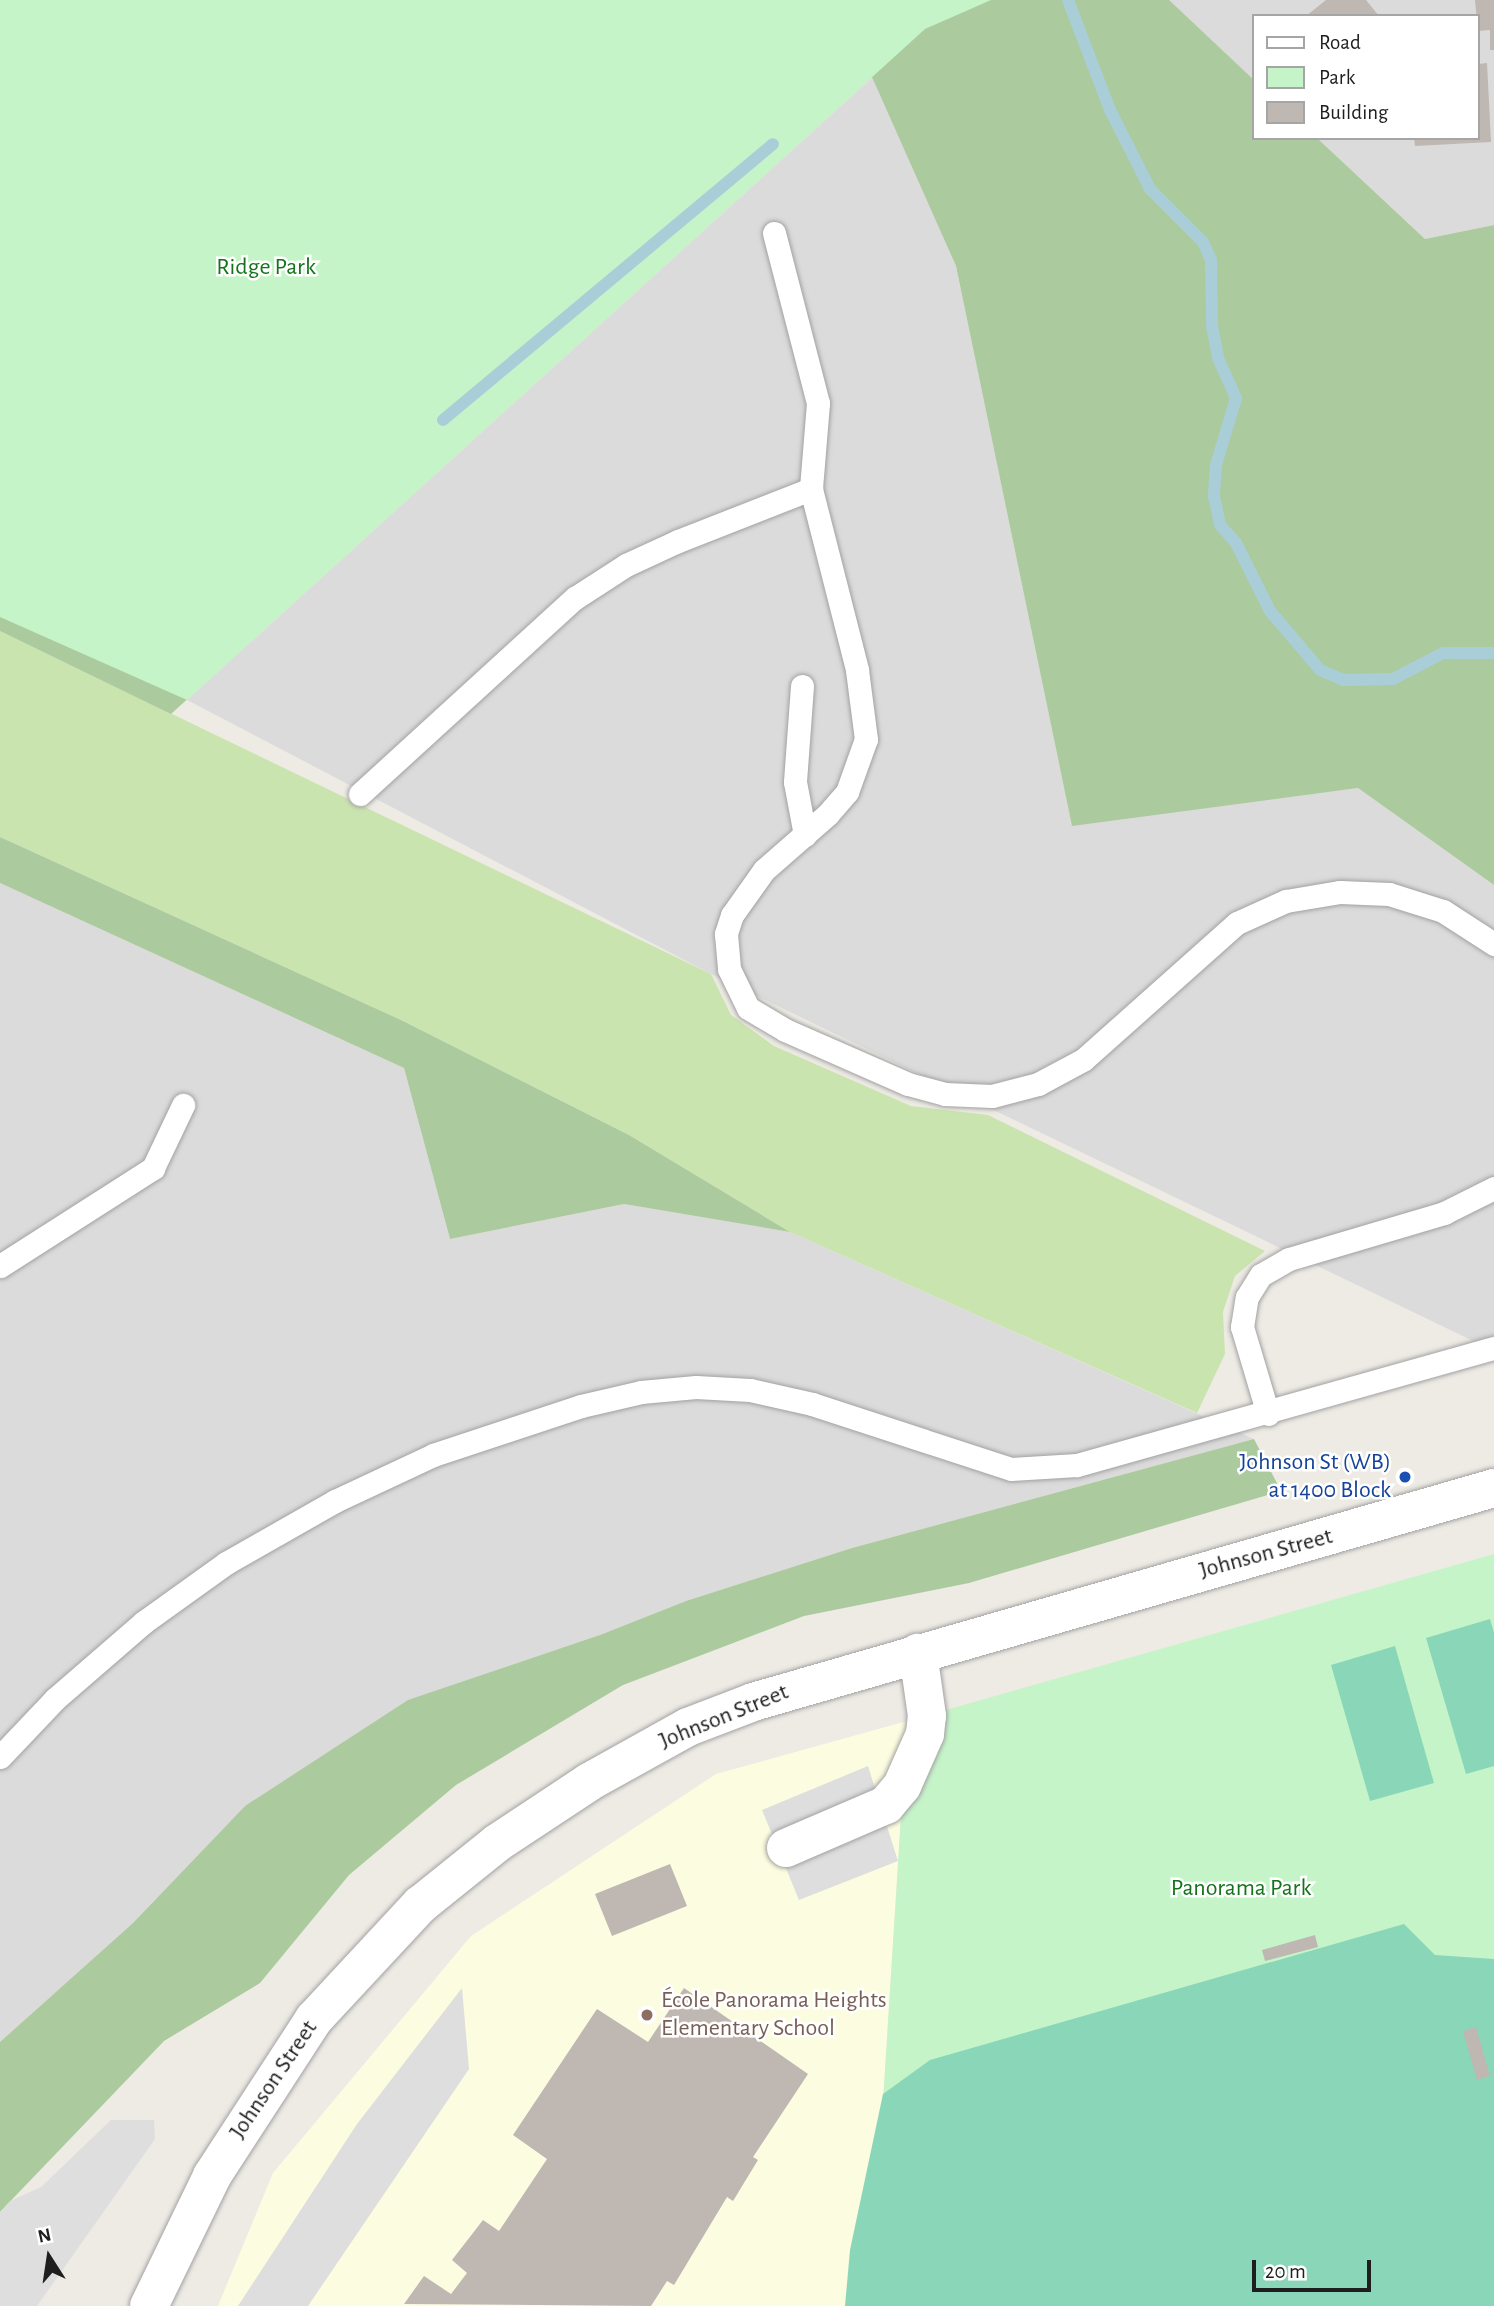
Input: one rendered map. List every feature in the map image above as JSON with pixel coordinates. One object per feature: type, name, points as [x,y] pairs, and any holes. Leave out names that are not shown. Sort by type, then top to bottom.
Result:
[{"type":"street","name":"Johnson Street","points":[[149,2306],[212,2176],[272,2080],[323,2009],[431,1896],[544,1811],[688,1727],[764,1698],[1494,1488]]},
{"type":"street","points":[[786,1848],[886,1805],[902,1786],[925,1734],[927,1716],[918,1653]]},
{"type":"lane","points":[[774,233],[818,403],[811,489],[858,670],[866,739],[847,792],[805,835],[764,870],[732,915],[725,950],[738,992],[748,1008],[785,1030],[908,1084],[945,1094],[1004,1094],[1062,1073],[1237,923],[1286,901],[1340,892],[1389,894],[1443,911],[1494,944]]},
{"type":"lane","points":[[360,794],[575,598],[626,565],[678,541],[811,489]]},
{"type":"lane","points":[[802,686],[795,782],[805,835]]},
{"type":"lane","points":[[0,1266],[153,1168],[183,1105]]},
{"type":"lane","points":[[1268,1413],[1242,1326],[1247,1297],[1261,1275],[1289,1259],[1444,1213],[1494,1188]]},
{"type":"lane","points":[[0,1757],[55,1699],[144,1622],[226,1563],[335,1501],[433,1455],[581,1406],[641,1391],[696,1387],[750,1390],[812,1404],[1011,1469],[1077,1465],[1494,1348]]},
{"type":"shaded area","points":[[1168,0],[1494,0],[1494,225],[1425,239],[1319,140],[1480,140],[1480,14],[1252,14],[1252,78]]},
{"type":"shaded area","points":[[873,77],[956,266],[1072,825],[1358,788],[1494,885],[1494,1351],[711,974],[187,700]]},
{"type":"shaded area","points":[[0,883],[404,1068],[450,1239],[624,1204],[790,1232],[1254,1439],[852,1548],[686,1601],[600,1635],[245,1806],[133,1923],[0,2042]]},
{"type":"shaded area","name":"École Panorama Heights Elementary School","points":[[907,1721],[882,2118],[1321,2306],[218,2306],[273,2173],[471,1936],[716,1774]]},
{"type":"shaded area","points":[[868,1766],[898,1861],[799,1900],[762,1810]]},
{"type":"shaded area","points":[[462,1988],[469,2069],[308,2306],[238,2306],[357,2124]]},
{"type":"shaded area","points":[[111,2120],[154,2120],[155,2139],[37,2306],[0,2306],[0,2212],[10,2201],[41,2187]]},
{"type":"green space","points":[[0,0],[1169,0],[1252,78],[1252,140],[1319,140],[1425,239],[1494,225],[1494,885],[1358,788],[1072,826],[956,266],[872,77],[171,714],[0,631]]},
{"type":"green space","name":"Ridge Park","points":[[0,0],[991,0],[925,29],[187,700],[0,617]]},
{"type":"green space","points":[[0,631],[711,974],[731,1015],[774,1046],[911,1106],[988,1115],[1265,1251],[1235,1276],[1223,1312],[1225,1354],[1197,1413],[790,1232],[629,1135],[401,1020],[0,837]]},
{"type":"green space","points":[[0,837],[401,1020],[629,1135],[790,1232],[624,1204],[450,1239],[404,1068],[0,883]]},
{"type":"green space","points":[[1254,1439],[1281,1491],[969,1583],[804,1616],[623,1685],[456,1785],[349,1875],[260,1983],[164,2041],[0,2212],[0,2042],[133,1923],[245,1806],[408,1700],[600,1635],[686,1601],[852,1548]]},
{"type":"green space","name":"Panorama Park","points":[[1494,1554],[1494,2306],[882,2118],[907,1721]]},
{"type":"green space","points":[[1490,1619],[1494,1633],[1494,1766],[1466,1774],[1426,1638]]},
{"type":"green space","points":[[1395,1646],[1434,1783],[1370,1801],[1331,1665]]},
{"type":"green space","points":[[1404,1924],[1435,1955],[1494,1959],[1494,2306],[845,2306],[850,2250],[883,2094],[930,2060]]},
{"type":"building","points":[[1326,0],[1366,0],[1377,14],[1308,14]]},
{"type":"building","points":[[1475,0],[1494,0],[1494,50],[1490,50],[1490,30],[1480,31],[1480,14],[1476,14]]},
{"type":"building","points":[[1487,63],[1491,142],[1415,146],[1414,140],[1480,140],[1480,64]]},
{"type":"building","points":[[670,1864],[687,1906],[612,1936],[595,1894]]},
{"type":"building","points":[[1315,1935],[1318,1947],[1265,1961],[1262,1950]]},
{"type":"building","points":[[684,1988],[808,2074],[753,2157],[758,2160],[733,2201],[727,2197],[674,2285],[667,2281],[651,2306],[404,2304],[424,2276],[451,2294],[467,2273],[452,2260],[483,2220],[499,2231],[547,2159],[513,2135],[597,2009],[648,2042]]},
{"type":"building","points":[[1476,2027],[1490,2076],[1477,2080],[1463,2031]]},
{"type":"waterway","points":[[1068,0],[1110,110],[1150,189],[1203,242],[1211,260],[1212,326],[1218,358],[1236,398],[1216,465],[1214,496],[1220,525],[1236,543],[1270,611],[1320,670],[1343,680],[1393,679],[1443,653],[1494,653]]},
{"type":"waterway","points":[[443,420],[773,144]]},
{"type":"place","name":"Johnson St (WB) at 1400 Block","points":[[1405,1477]]},
{"type":"place","name":"École Panorama Heights Elementary School","points":[[647,2015]]}]
